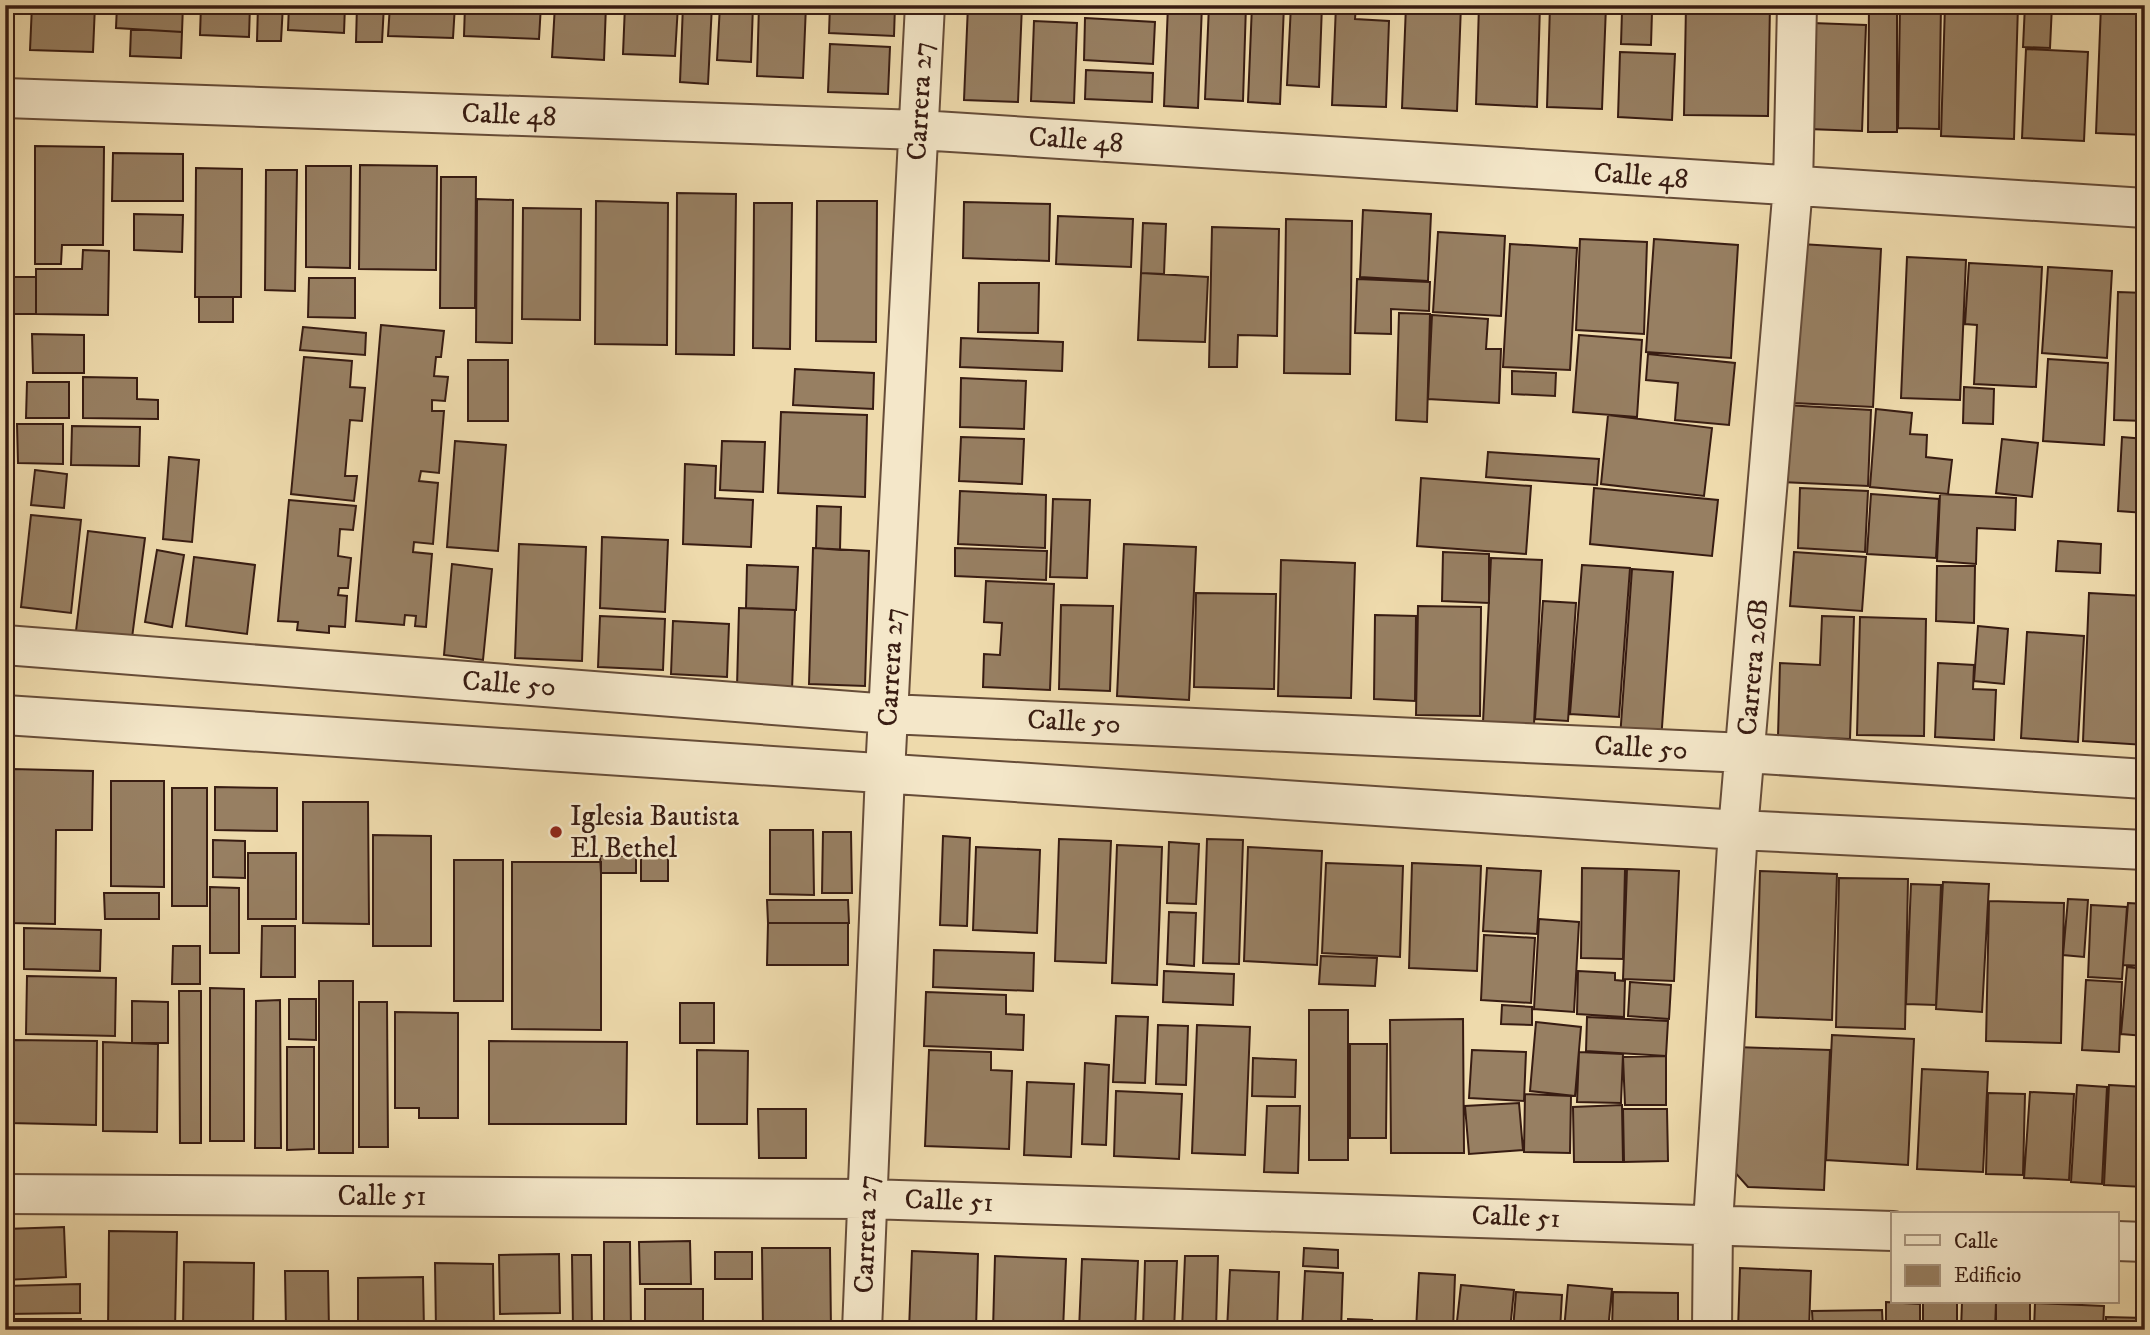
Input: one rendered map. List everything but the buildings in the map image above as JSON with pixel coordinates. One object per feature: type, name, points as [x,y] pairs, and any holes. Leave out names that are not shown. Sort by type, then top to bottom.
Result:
[{"type":"street","name":"Carrera 27","points":[[862,1330],[885,773],[925,5]]},
{"type":"street","name":"Carrera 26B","points":[[1712,1330],[1713,1223],[1738,830],[1793,186],[1797,5]]},
{"type":"street","name":"Calle 48","points":[[5,98],[919,130],[2145,208]]},
{"type":"street","name":"Calle 50","points":[[5,645],[889,714],[1746,753],[2145,779]]},
{"type":"street","points":[[5,715],[1738,830],[2145,850]]},
{"type":"street","name":"Calle 51","points":[[5,1194],[867,1199],[1713,1223],[1891,1231]]},
{"type":"street","points":[[2118,1241],[2145,1242]]},
{"type":"place","name":"Iglesia Bautista El Bethel","points":[[556,832]]}]
